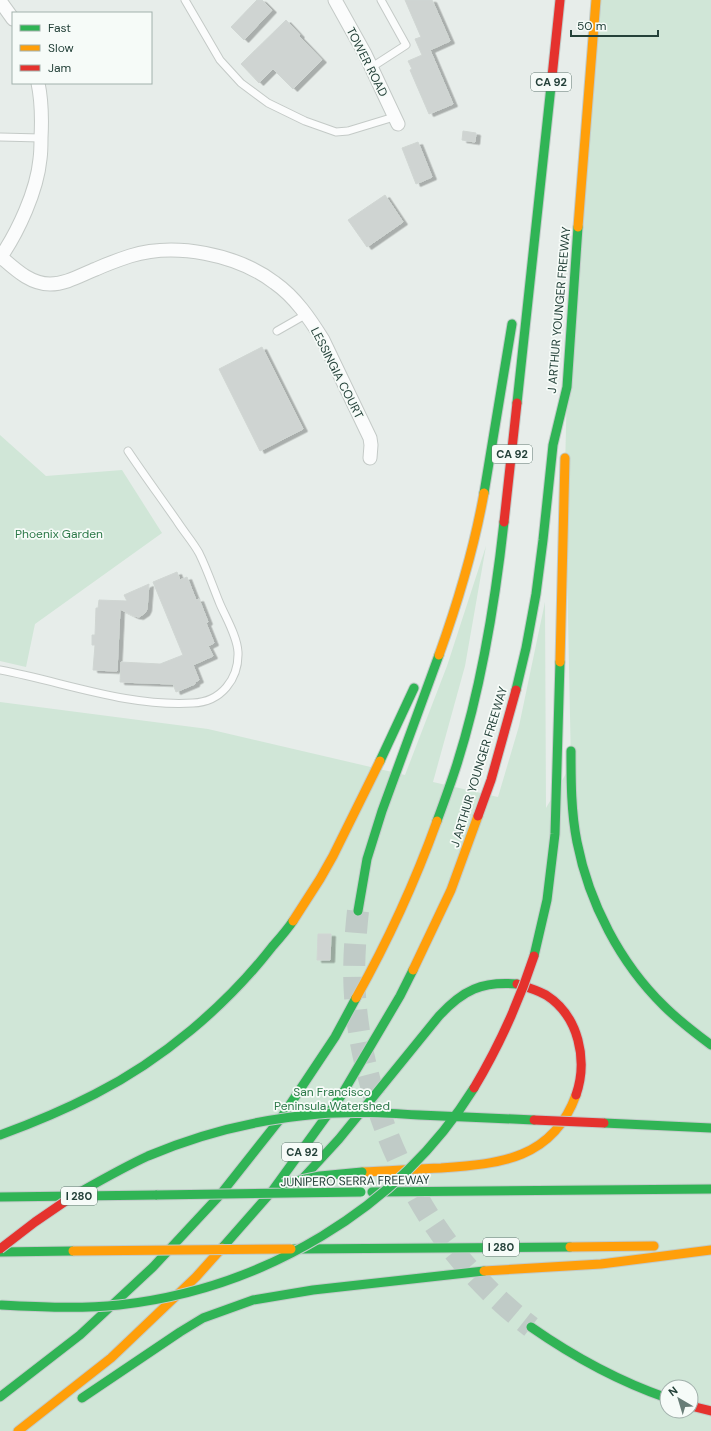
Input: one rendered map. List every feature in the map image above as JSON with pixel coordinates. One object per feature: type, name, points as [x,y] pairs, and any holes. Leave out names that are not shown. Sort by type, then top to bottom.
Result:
[{"type":"highway","name":"J ARTHUR YOUNGER FREEWAY","points":[[0,1397],[66,1347],[122,1298],[182,1239],[238,1175],[293,1103],[343,1024],[382,951],[409,894],[432,836],[457,764],[476,691],[492,617],[504,530],[560,0]]},
{"type":"highway","name":"J ARTHUR YOUNGER FREEWAY","points":[[18,1431],[68,1394],[154,1320],[228,1244],[272,1192],[336,1105],[389,1018],[446,904],[488,790],[520,673],[532,618],[539,570],[554,435],[567,385],[583,143],[596,0]]},
{"type":"highway","points":[[527,219],[532,188],[542,164]]},
{"type":"highway","points":[[358,911],[373,837],[449,628],[466,574],[480,518],[513,318]]},
{"type":"highway","points":[[566,430],[567,385]]},
{"type":"highway","points":[[1,1305],[98,1307],[146,1301],[184,1294],[221,1283],[268,1265],[296,1252],[335,1228],[376,1198],[415,1164],[462,1108],[504,1035],[519,1000],[534,956],[545,913],[553,858],[566,446]]},
{"type":"highway","points":[[563,570],[569,680]]},
{"type":"highway","points":[[431,650],[466,574]]},
{"type":"highway","points":[[0,1135],[25,1127],[73,1106],[136,1071],[198,1025],[246,980],[290,925],[325,870],[360,802],[418,677]]},
{"type":"highway","points":[[570,742],[572,797],[577,842],[587,880],[602,917],[622,953],[646,985],[680,1021],[711,1044]]},
{"type":"highway","points":[[242,1194],[320,1176],[494,1163],[516,1157],[539,1145],[558,1128],[566,1116],[572,1105],[579,1080],[581,1065],[579,1043],[574,1028],[563,1010],[552,999],[541,992],[529,986],[514,983],[490,983],[476,987],[463,994],[451,1003],[439,1016],[339,1139],[283,1200]]},
{"type":"highway","points":[[0,1251],[55,1207],[114,1172],[148,1156],[180,1144],[213,1133],[249,1124],[300,1116],[353,1113],[711,1128]]},
{"type":"highway","name":"JUNIPERO SERRA FREEWAY","points":[[0,1197],[711,1189]]},
{"type":"highway","points":[[199,1275],[244,1241]]},
{"type":"highway","name":"I 280","points":[[0,1251],[660,1246]]},
{"type":"highway","points":[[674,1246],[711,1246]]},
{"type":"highway","points":[[74,1404],[197,1322],[215,1313],[253,1300],[313,1290],[446,1275],[503,1269],[613,1262],[711,1250]]},
{"type":"highway","points":[[531,1327],[565,1350],[606,1374],[630,1385],[659,1395]]},
{"type":"highway","points":[[699,1408],[711,1411]]},
{"type":"highway","points":[[29,1431],[44,1422]]},
{"type":"street","points":[[0,1],[12,18]]},
{"type":"street","name":"TOWER ROAD","points":[[338,1],[372,67],[396,121]]},
{"type":"street","points":[[0,257],[14,236],[23,216],[34,186],[40,160],[42,120],[41,97],[38,84]]},
{"type":"street","name":"LESSINGIA COURT","points":[[0,257],[27,278],[38,283],[49,284],[72,280],[114,262],[148,252],[165,250],[202,254],[234,262],[263,275],[286,292],[316,328],[370,438],[370,458]]},
{"type":"lane","points":[[185,0],[220,60],[241,83],[268,103],[305,121],[336,132],[396,121]]},
{"type":"lane","points":[[372,67],[406,45],[381,0]]},
{"type":"lane","points":[[0,137],[41,138]]},
{"type":"lane","points":[[278,331],[305,315]]},
{"type":"lane","points":[[0,670],[111,696],[146,701],[181,703],[207,701],[218,695],[227,687],[234,676],[238,664],[238,650],[199,553],[128,451]]},
{"type":"green space","name":"San Francisco Peninsula Watershed","points":[[598,0],[711,0],[711,1431],[0,1431],[0,702],[208,729],[405,775],[447,666],[486,546],[465,666],[433,782],[498,797],[519,726],[545,602],[546,808],[571,765],[565,470],[567,385]]},
{"type":"green space","name":"Phoenix Garden","points":[[0,435],[46,476],[122,470],[162,533],[35,624],[26,667],[0,661]]},
{"type":"building","points":[[257,0],[262,0],[272,10],[244,40],[231,27]]},
{"type":"building","points":[[405,0],[432,0],[450,41],[430,50],[453,104],[429,114],[410,70],[412,69],[408,61],[422,55],[415,39],[421,37]]},
{"type":"building","points":[[286,20],[322,60],[293,89],[273,69],[259,83],[241,64]]},
{"type":"building","points":[[463,131],[476,133],[475,142],[462,140]]},
{"type":"building","points":[[418,142],[432,177],[416,184],[402,148]]},
{"type":"building","points":[[385,195],[403,222],[367,247],[348,220]]},
{"type":"building","points":[[262,347],[303,429],[260,451],[219,369]]},
{"type":"building","points":[[177,572],[180,580],[187,577],[196,600],[199,599],[214,643],[208,646],[213,656],[193,665],[199,680],[195,682],[195,684],[176,692],[173,684],[120,682],[121,662],[160,664],[183,655],[153,582]]},
{"type":"building","points":[[149,584],[147,609],[145,613],[139,617],[120,609],[117,671],[93,670],[95,645],[92,645],[92,635],[95,635],[96,608],[98,608],[99,600],[127,601],[124,595]]},
{"type":"building","points":[[318,934],[331,934],[330,960],[317,960]]},
{"type":"tunnel","points":[[358,911],[354,975],[359,1030],[366,1066],[388,1136],[403,1170],[420,1202],[440,1233],[477,1278],[503,1304],[531,1327]]},
{"type":"traffic: fast","points":[[517,403],[552,77]]},
{"type":"traffic: fast","points":[[516,690],[526,648],[536,594],[553,445],[567,387],[578,227]]},
{"type":"traffic: fast","points":[[484,493],[512,324]]},
{"type":"traffic: fast","points":[[437,821],[455,771],[474,704],[492,614],[504,522]]},
{"type":"traffic: fast","points":[[358,911],[367,859],[382,811],[439,655]]},
{"type":"traffic: fast","points":[[534,956],[547,900],[555,834],[560,662]]},
{"type":"traffic: fast","points":[[380,761],[414,688]]},
{"type":"traffic: fast","points":[[571,751],[572,796],[577,842],[589,887],[608,931],[620,951],[648,989],[675,1017],[711,1045]]},
{"type":"traffic: fast","points":[[0,1135],[48,1116],[95,1094],[144,1065],[168,1048],[191,1030],[234,990],[254,969],[293,921]]},
{"type":"traffic: fast","points":[[222,1248],[273,1190],[341,1096],[400,996],[413,970]]},
{"type":"traffic: fast","points":[[294,1188],[339,1139],[439,1016],[448,1007],[456,1000],[474,989],[493,984],[517,984]]},
{"type":"traffic: fast","points":[[0,1397],[80,1335],[153,1267],[220,1195],[281,1118],[335,1037],[356,998]]},
{"type":"traffic: fast","points":[[1,1305],[45,1307],[119,1305],[172,1296],[224,1282],[274,1261],[322,1236],[366,1206],[407,1171],[443,1132],[474,1088]]},
{"type":"traffic: fast","points":[[73,1196],[129,1165],[168,1148],[189,1140],[232,1128],[275,1119],[356,1112],[534,1120]]},
{"type":"traffic: fast","points":[[604,1123],[711,1128]]},
{"type":"traffic: fast","points":[[282,1184],[320,1176],[362,1172]]},
{"type":"traffic: fast","points":[[372,1192],[711,1189]]},
{"type":"traffic: fast","points":[[157,1195],[361,1192]]},
{"type":"traffic: fast","points":[[0,1197],[157,1195]]},
{"type":"traffic: fast","points":[[294,1249],[570,1247]]},
{"type":"traffic: fast","points":[[0,1252],[73,1251]]},
{"type":"traffic: fast","points":[[82,1398],[203,1318],[253,1300],[313,1290],[484,1271]]},
{"type":"traffic: fast","points":[[531,1327],[580,1358],[631,1384],[659,1395]]},
{"type":"traffic: slow","points":[[578,227],[596,0]]},
{"type":"traffic: slow","points":[[560,662],[565,458]]},
{"type":"traffic: slow","points":[[439,655],[465,575],[484,493]]},
{"type":"traffic: slow","points":[[293,921],[333,856],[380,761]]},
{"type":"traffic: slow","points":[[413,970],[451,890],[478,816]]},
{"type":"traffic: slow","points":[[356,998],[400,911],[420,866],[437,821]]},
{"type":"traffic: slow","points":[[362,1172],[484,1164],[504,1160],[522,1154],[539,1145],[554,1133],[566,1116],[576,1095]]},
{"type":"traffic: slow","points":[[570,1247],[654,1246]]},
{"type":"traffic: slow","points":[[18,1431],[111,1358],[196,1277],[222,1248]]},
{"type":"traffic: slow","points":[[73,1251],[291,1249]]},
{"type":"traffic: slow","points":[[484,1271],[601,1264],[711,1250]]},
{"type":"traffic: jam","points":[[552,77],[560,0]]},
{"type":"traffic: jam","points":[[504,522],[517,403]]},
{"type":"traffic: jam","points":[[478,816],[491,780],[516,690]]},
{"type":"traffic: jam","points":[[474,1088],[508,1024],[534,956]]},
{"type":"traffic: jam","points":[[517,984],[546,995],[557,1004],[573,1027],[578,1040],[581,1068],[580,1082],[576,1095]]},
{"type":"traffic: jam","points":[[534,1120],[604,1123]]},
{"type":"traffic: jam","points":[[0,1249],[35,1222],[73,1196]]},
{"type":"traffic: jam","points":[[699,1408],[711,1411]]}]
